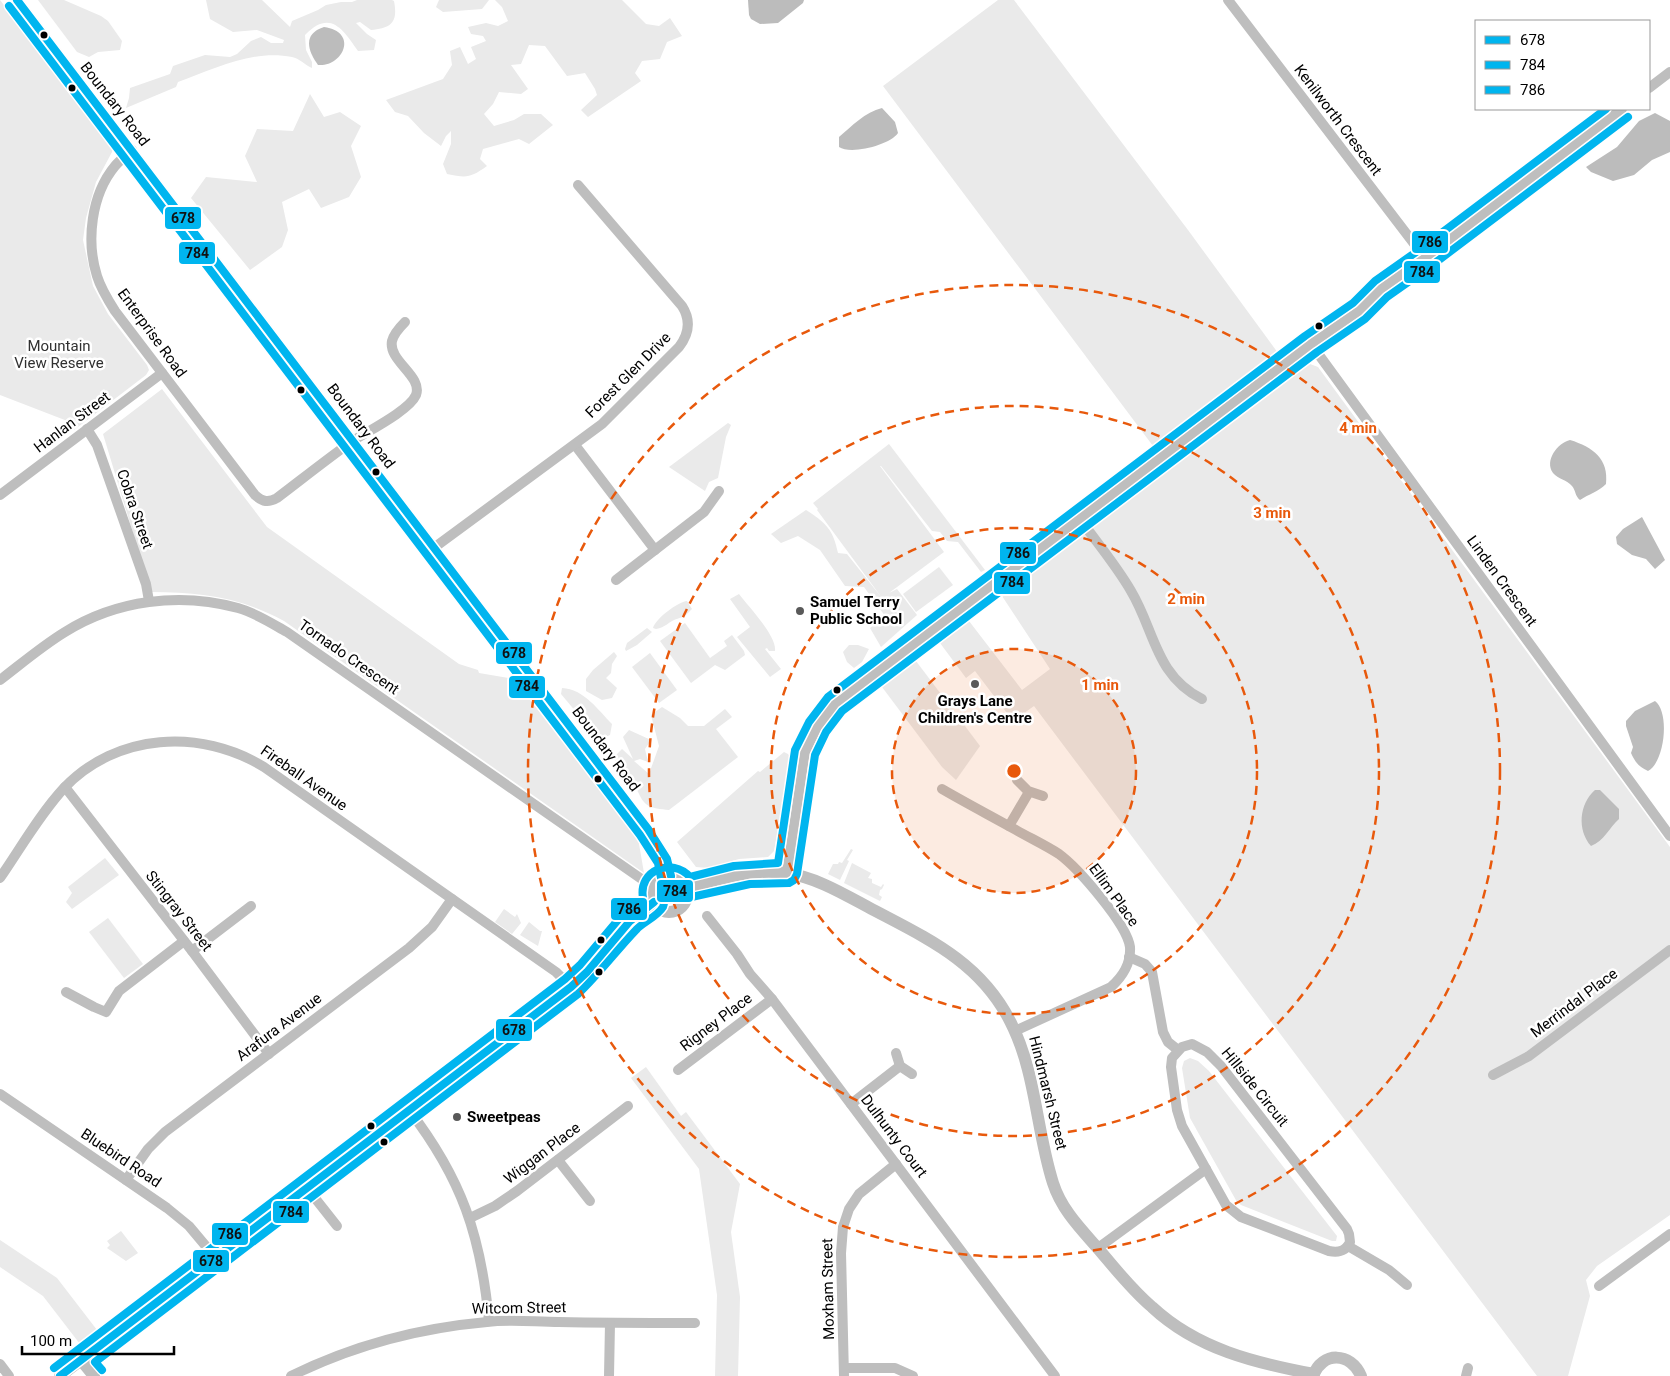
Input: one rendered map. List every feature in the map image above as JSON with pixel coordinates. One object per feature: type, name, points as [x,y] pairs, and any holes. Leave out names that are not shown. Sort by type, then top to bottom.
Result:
[{"type":"street","name":"Boundary Road","points":[[17,0],[435,547],[656,840],[667,859],[671,876]]},
{"type":"street","name":"Kenilworth Crescent","points":[[1228,0],[1424,258]]},
{"type":"street","points":[[1650,87],[1670,72]]},
{"type":"street","points":[[787,873],[805,752],[825,715],[847,695],[1311,344],[1359,311],[1381,289],[1621,110]]},
{"type":"street","name":"Enterprise Road","points":[[132,150],[107,176],[100,193],[92,230],[93,258],[97,276],[106,297],[115,311],[254,495],[262,501],[270,502],[353,441]]},
{"type":"street","name":"Forest Glen Drive","points":[[435,547],[607,420],[679,347],[686,336],[688,322],[686,311],[679,301],[578,185]]},
{"type":"street","points":[[353,441],[387,420],[416,395],[415,381],[396,356],[392,347],[395,335],[405,322]]},
{"type":"street","name":"Linden Crescent","points":[[1311,344],[1670,836]]},
{"type":"street","name":"Hanlan Street","points":[[0,495],[162,373]]},
{"type":"street","name":"Cobra Street","points":[[87,429],[97,445],[146,584],[149,601]]},
{"type":"street","points":[[575,445],[655,550]]},
{"type":"street","points":[[616,580],[704,512],[719,491]]},
{"type":"street","points":[[1080,519],[1122,576],[1132,593],[1151,638],[1166,666],[1186,690],[1202,699]]},
{"type":"street","name":"Tornado Crescent","points":[[0,680],[64,632],[90,618],[113,610],[149,601],[198,601],[239,608],[265,619],[287,632],[653,887]]},
{"type":"street","name":"Fireball Avenue","points":[[0,878],[64,787],[81,773],[108,756],[140,745],[172,740],[218,746],[255,762],[556,972],[571,987]]},
{"type":"street","points":[[1017,780],[1029,792],[1043,796]]},
{"type":"street","name":"Stingray Street","points":[[64,787],[192,951],[268,1054]]},
{"type":"street","name":"Ellim Place","points":[[942,789],[1051,849],[1068,862],[1082,875],[1122,926],[1128,940],[1129,957]]},
{"type":"street","points":[[1009,826],[1029,792]]},
{"type":"street","name":"Hindmarsh Street","points":[[686,888],[742,874],[758,872],[787,873],[814,880],[830,887],[930,940],[954,955],[970,968],[992,993],[1016,1031],[1027,1066],[1056,1190],[1070,1217],[1152,1307],[1190,1335],[1242,1358],[1313,1375]]},
{"type":"street","points":[[671,876],[677,878],[683,882],[686,888],[686,900],[679,909],[668,912],[657,907],[652,897],[653,887],[660,878],[671,876]]},
{"type":"street","name":"Arafura Avenue","points":[[126,1180],[148,1149],[165,1132],[410,948],[432,926],[452,900]]},
{"type":"street","points":[[60,1376],[571,987],[587,972],[630,920],[654,902]]},
{"type":"street","points":[[192,951],[251,906]]},
{"type":"street","name":"Dulhunty Court","points":[[707,916],[852,1104],[1055,1376]]},
{"type":"street","points":[[66,992],[106,1012],[114,997],[125,985],[184,941]]},
{"type":"street","name":"Merrindal Place","points":[[1493,1075],[1529,1056],[1670,950]]},
{"type":"street","points":[[1016,1031],[1111,987],[1121,978],[1127,968],[1129,957],[1145,964],[1152,972],[1163,1032],[1168,1042],[1178,1050],[1171,1063],[1177,1110],[1182,1126],[1226,1205],[1241,1217],[1329,1251],[1339,1252],[1348,1246],[1389,1270],[1407,1285]]},
{"type":"street","name":"Rigney Place","points":[[678,1070],[772,999]]},
{"type":"street","name":"Hillside Circuit","points":[[1178,1050],[1187,1045],[1196,1045],[1207,1052],[1221,1066],[1347,1229],[1350,1238],[1348,1246]]},
{"type":"street","points":[[896,1053],[900,1066],[912,1074]]},
{"type":"street","points":[[852,1104],[900,1066]]},
{"type":"street","name":"Bluebird Road","points":[[0,1094],[180,1217],[215,1257]]},
{"type":"street","name":"Wiggan Place","points":[[470,1218],[495,1206],[628,1106]]},
{"type":"street","points":[[409,1110],[432,1141],[453,1178],[470,1218],[482,1263],[489,1321]]},
{"type":"street","points":[[558,1160],[590,1201]]},
{"type":"street","name":"Moxham Street","points":[[844,1372],[841,1253],[843,1227],[849,1209],[859,1194],[896,1164]]},
{"type":"street","points":[[1098,1248],[1206,1169]]},
{"type":"street","points":[[307,1188],[337,1226]]},
{"type":"street","points":[[1599,1286],[1670,1234]]},
{"type":"street","name":"Witcom Street","points":[[291,1376],[339,1355],[388,1339],[432,1329],[489,1321],[696,1323]]},
{"type":"street","points":[[609,1376],[610,1323]]},
{"type":"street","points":[[1313,1375],[1317,1367],[1323,1362],[1330,1358],[1338,1358],[1346,1359],[1353,1364],[1361,1376]]},
{"type":"street","points":[[81,1360],[94,1376]]},
{"type":"street","points":[[0,1364],[9,1376]]},
{"type":"street","points":[[844,1372],[895,1368],[912,1376]]},
{"type":"green space","name":"Mountain View Reserve","points":[[0,0],[113,148],[96,182],[86,218],[83,240],[93,286],[108,314],[149,370],[146,375],[74,430],[70,422],[0,395]]},
{"type":"green space","points":[[38,0],[64,0],[101,16],[108,21],[122,41],[120,50],[98,52],[89,57],[77,52]]},
{"type":"green space","points":[[206,0],[262,0],[290,27],[292,21],[326,5],[357,0],[392,0],[394,1],[395,14],[392,23],[384,28],[371,30],[360,22],[356,23],[376,40],[374,50],[358,51],[341,29],[329,23],[322,23],[305,35],[306,50],[312,62],[312,68],[292,57],[277,55],[248,58],[220,66],[178,82],[176,87],[126,108],[130,88],[170,74],[173,66],[205,55],[230,57],[237,54],[251,41],[261,37],[271,43],[283,43],[284,40],[257,30],[233,32],[210,19]]},
{"type":"green space","points":[[439,0],[489,0],[482,9],[443,12],[436,7]]},
{"type":"green space","points":[[495,0],[622,0],[646,24],[659,26],[670,18],[682,36],[667,42],[660,59],[642,61],[635,73],[641,81],[588,117],[581,110],[597,95],[585,73],[567,76],[545,46],[529,45],[521,64],[511,65],[528,89],[521,94],[499,92],[493,104],[484,114],[494,126],[514,120],[524,114],[541,114],[553,125],[529,144],[519,139],[483,149],[480,159],[487,166],[472,175],[459,176],[447,174],[443,164],[451,144],[451,131],[441,146],[424,133],[408,116],[395,112],[386,100],[443,79],[452,65],[450,51],[460,47],[468,64],[476,59],[471,47],[486,41],[483,36],[471,34],[468,27],[486,23],[498,26],[508,21],[502,7]]},
{"type":"green space","points":[[998,0],[1014,0],[1188,230],[1278,353],[1156,450],[883,86]]},
{"type":"green space","points":[[310,94],[324,117],[340,112],[361,126],[351,146],[361,177],[349,197],[321,208],[309,189],[282,202],[288,230],[282,247],[250,270],[191,198],[206,177],[257,182],[245,156],[257,129],[293,131]]},
{"type":"green space","points":[[1302,364],[1318,367],[1670,847],[1670,1215],[1597,1266],[1586,1280],[1590,1296],[1568,1376],[1537,1376],[1034,706],[1013,721],[975,671],[966,678],[940,643],[969,621],[1022,690],[1050,669],[1002,596],[1289,371]]},
{"type":"green space","points":[[162,389],[267,527],[459,664],[478,670],[479,673],[514,679],[638,838],[644,873],[284,621],[252,606],[236,601],[186,593],[151,592],[103,434]]},
{"type":"green space","points":[[728,423],[731,425],[726,437],[718,478],[709,482],[705,491],[669,467]]},
{"type":"green space","points":[[889,444],[985,570],[981,572],[958,542],[947,541],[940,532],[932,531],[880,466],[944,552],[889,593],[897,589],[917,615],[881,647],[870,628],[885,616],[864,587],[845,586],[820,550],[798,536],[781,543],[771,534],[806,510],[828,527],[834,538],[838,553],[847,554],[882,598],[813,503]]},
{"type":"green space","points":[[939,567],[953,585],[916,612],[903,594]]},
{"type":"green space","points":[[739,594],[767,630],[774,645],[775,651],[765,649],[781,669],[770,677],[737,637],[750,627],[730,599]]},
{"type":"green space","points":[[687,601],[692,609],[685,615],[662,627],[653,628],[658,620],[668,611],[678,604]]},
{"type":"green space","points":[[685,623],[710,658],[727,646],[724,641],[732,635],[745,655],[725,670],[715,665],[691,683],[660,641]]},
{"type":"green space","points":[[647,628],[652,632],[637,645],[626,651],[627,643]]},
{"type":"green space","points":[[849,645],[858,645],[869,649],[862,662],[854,668],[847,662],[843,652]]},
{"type":"green space","points":[[614,652],[617,656],[612,664],[611,673],[606,678],[617,688],[612,698],[602,700],[586,691],[586,679],[593,670]]},
{"type":"green space","points":[[650,653],[677,690],[659,703],[632,667]]},
{"type":"green space","points":[[916,661],[980,746],[956,780],[942,767],[882,687]]},
{"type":"green space","points":[[562,688],[577,692],[596,707],[612,724],[610,735],[603,738],[597,737],[561,694]]},
{"type":"green space","points":[[662,707],[680,718],[688,726],[704,726],[725,709],[732,717],[716,729],[738,757],[669,810],[648,806],[613,758],[622,749],[633,759],[623,737],[629,730],[651,740],[645,749],[648,762],[640,759],[634,761],[649,774],[659,746],[651,715]]},
{"type":"green space","points":[[784,752],[791,758],[774,851],[768,857],[739,859],[708,868],[696,867],[677,842],[758,771],[760,772]]},
{"type":"green space","points":[[851,849],[853,850],[847,860],[849,861],[840,880],[828,874],[833,864],[842,863]]},
{"type":"green space","points":[[105,858],[119,875],[72,909],[66,902],[72,893],[68,887]]},
{"type":"green space","points":[[852,863],[871,873],[868,878],[872,879],[872,883],[881,887],[884,885],[880,890],[879,895],[882,897],[880,901],[844,883]]},
{"type":"green space","points":[[504,909],[515,917],[517,914],[521,923],[512,934],[495,922]]},
{"type":"green space","points":[[108,918],[143,964],[124,978],[89,932]]},
{"type":"green space","points":[[529,922],[542,931],[538,946],[520,935]]},
{"type":"green space","points":[[1190,1058],[1198,1061],[1209,1071],[1337,1236],[1336,1241],[1237,1202],[1190,1118],[1182,1068],[1184,1061]]},
{"type":"green space","points":[[646,1067],[681,1116],[686,1112],[740,1184],[731,1232],[740,1297],[738,1376],[715,1376],[717,1295],[699,1169],[631,1078]]},
{"type":"green space","points":[[121,1231],[138,1253],[126,1261],[107,1248],[110,1245],[107,1241]]},
{"type":"green space","points":[[0,1240],[57,1278],[97,1330],[80,1344],[43,1296],[0,1267]]},
{"type":"shaded area","points":[[748,0],[804,0],[803,3],[778,23],[760,24],[751,19],[749,15]]},
{"type":"shaded area","points":[[324,27],[335,30],[341,35],[344,49],[334,61],[318,65],[309,43],[312,34]]},
{"type":"shaded area","points":[[882,108],[895,122],[898,133],[894,137],[870,148],[852,150],[839,147],[839,137],[864,116]]},
{"type":"shaded area","points":[[1655,113],[1670,121],[1670,152],[1652,160],[1634,175],[1613,181],[1591,172],[1586,167],[1617,147],[1639,121]]},
{"type":"shaded area","points":[[1570,440],[1592,450],[1598,455],[1605,468],[1606,484],[1580,500],[1568,482],[1553,473],[1550,463],[1557,448]]},
{"type":"shaded area","points":[[1642,517],[1665,560],[1655,569],[1646,559],[1632,555],[1617,544],[1616,537],[1623,529]]},
{"type":"shaded area","points":[[1655,701],[1663,715],[1664,737],[1658,758],[1654,766],[1648,771],[1638,764],[1631,753],[1633,747],[1626,721],[1635,711]]},
{"type":"shaded area","points":[[1595,790],[1600,790],[1619,809],[1619,819],[1603,838],[1591,846],[1583,832],[1582,817],[1586,802]]},
{"type":"transit line","name":"678","points":[[17,0],[648,829],[667,859],[671,876]]},
{"type":"transit line","name":"784","points":[[9,6],[640,835],[658,863],[661,878]]},
{"type":"transit line","name":"786","points":[[54,1368],[565,979],[580,965],[623,914],[643,898],[643,888],[651,874],[666,867],[683,871],[690,877],[734,866],[778,863],[795,750],[809,722],[828,697],[1305,336],[1353,303],[1375,281],[1605,110]]},
{"type":"transit line","name":"784","points":[[102,1370],[95,1362],[578,994],[636,930],[660,911],[664,905],[664,888],[671,887],[680,896],[687,898],[750,884],[789,883],[794,880],[797,874],[815,755],[826,732],[842,711],[1317,352],[1365,319],[1387,297],[1628,117]]},
{"type":"transit line","name":"678","points":[[60,1376],[571,987],[587,972],[630,921],[654,902]]},
{"type":"place","name":"Samuel Terry Public School","points":[[800,611]]},
{"type":"place","name":"Grays Lane Children's Centre","points":[[975,684]]},
{"type":"place","name":"Sweetpeas","points":[[457,1117]]}]
